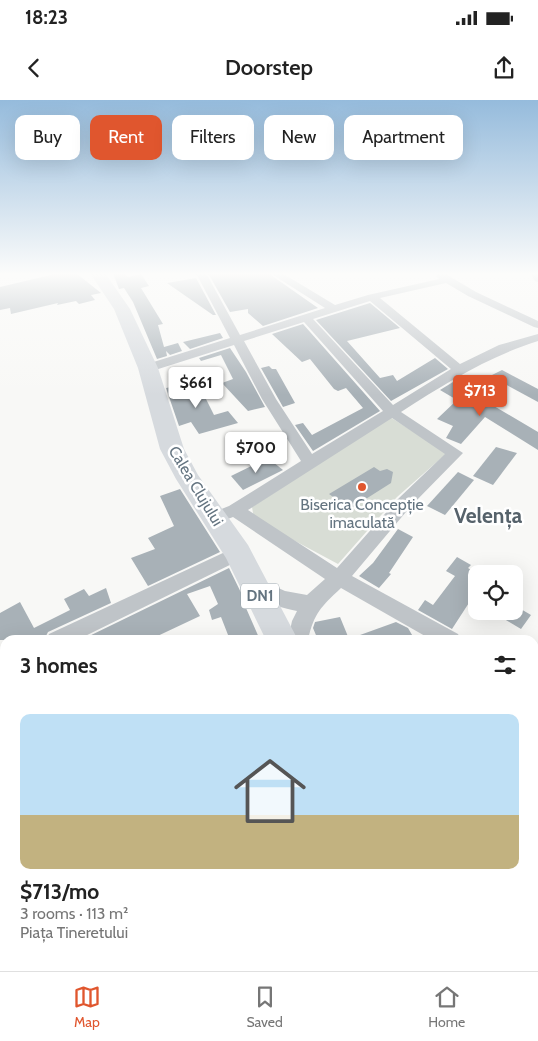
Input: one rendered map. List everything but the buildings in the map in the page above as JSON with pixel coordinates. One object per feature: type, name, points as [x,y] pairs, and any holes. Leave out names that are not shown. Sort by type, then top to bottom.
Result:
[{"type":"main road","name":"Calea Clujului","points":[[124,314],[148,368],[172,449],[238,553],[280,635]]},
{"type":"street","points":[[223,314],[269,399],[310,463]]},
{"type":"street","points":[[148,368],[317,314]]},
{"type":"street","points":[[393,314],[459,369]]},
{"type":"street","points":[[513,314],[538,326]]},
{"type":"street","points":[[299,635],[302,622],[312,604],[339,578],[404,502],[455,456],[452,451],[391,411],[305,317]]},
{"type":"street","points":[[215,518],[235,510],[459,369],[503,348],[538,336]]},
{"type":"street","points":[[235,510],[339,578],[442,635]]},
{"type":"street","points":[[66,635],[238,553]]},
{"type":"street","points":[[255,585],[278,599],[294,604],[312,604]]},
{"type":"shaded area","points":[[390,417],[447,453],[397,497],[338,564],[254,519],[252,507]]},
{"type":"place","name":"Biserica Concepție imaculată","points":[[362,487]]},
{"type":"district","name":"Velența","points":[[488,515]]}]
